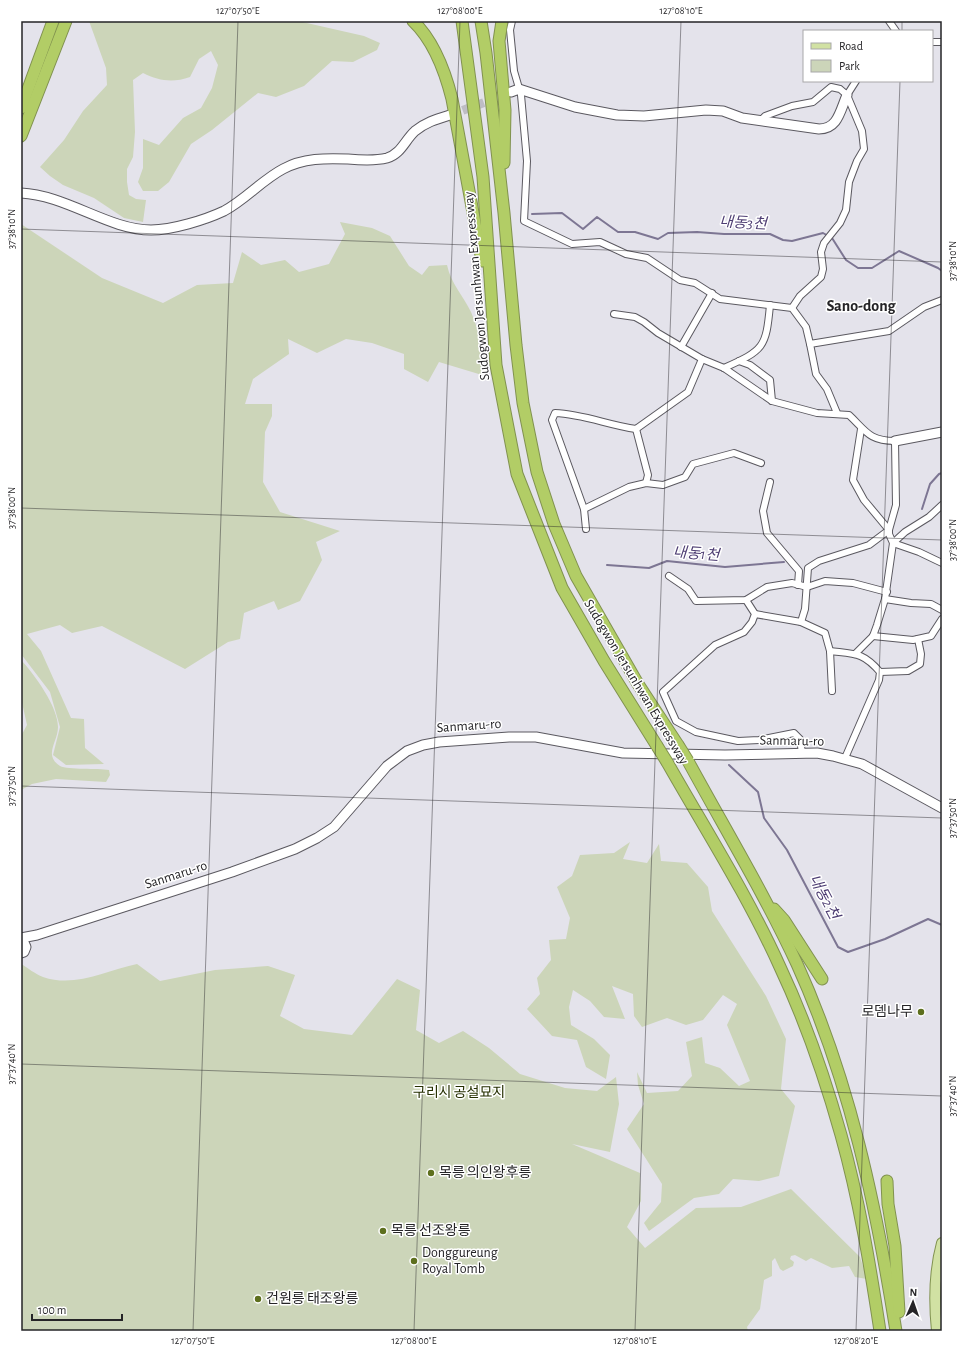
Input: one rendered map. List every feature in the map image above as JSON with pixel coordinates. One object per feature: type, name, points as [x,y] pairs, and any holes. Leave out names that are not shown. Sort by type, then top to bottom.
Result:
[{"type":"highway","points":[[21,108],[53,21]]},
{"type":"highway","points":[[21,136],[66,21]]},
{"type":"highway","points":[[413,21],[427,35],[448,82],[490,305]]},
{"type":"highway","name":"Sudogwon Je1sunhwan Expressway","points":[[462,21],[483,177],[490,305],[496,365],[517,474],[562,588],[604,661],[667,762],[760,926],[780,966],[813,1049],[841,1135],[853,1183],[880,1331]]},
{"type":"highway","name":"Sudogwon Je1sunhwan Expressway","points":[[481,21],[504,213],[523,403],[537,472],[554,524],[576,576],[638,684],[688,762],[762,894],[797,965],[811,998],[829,1043],[859,1140],[871,1189],[897,1331]]},
{"type":"highway","points":[[502,21],[499,41],[505,110],[504,213]]},
{"type":"highway","points":[[762,894],[784,920],[822,979]]},
{"type":"highway","points":[[887,1181],[888,1204],[895,1253],[897,1331]]},
{"type":"main road","points":[[937,1331],[935,1276],[942,1243]]},
{"type":"street","points":[[512,21],[510,30],[515,91]]},
{"type":"street","points":[[889,21],[895,30]]},
{"type":"street","points":[[515,91],[575,107],[617,114],[644,116],[706,110],[723,111],[742,118],[827,129],[834,125],[846,95],[855,82]]},
{"type":"street","points":[[760,121],[765,116],[792,106],[813,102],[831,87],[840,89],[846,95],[862,131],[864,149],[857,161],[849,182],[846,210],[840,223],[830,235],[821,252],[823,269],[821,277],[800,296],[792,308]]},
{"type":"street","points":[[515,91],[521,95],[527,161],[524,221],[572,244],[600,242],[626,254],[646,258],[680,280],[695,283],[720,299],[792,308],[806,326],[816,374],[827,389],[837,413]]},
{"type":"street","points":[[21,192],[35,193],[59,200],[134,228],[151,230],[175,228],[224,211],[283,169],[312,159],[367,160],[388,158],[401,149],[414,132],[426,122],[450,115]]},
{"type":"street","points":[[681,347],[712,293]]},
{"type":"street","points":[[810,344],[889,331],[924,307],[942,300]]},
{"type":"street","points":[[724,368],[740,361],[760,349],[768,332],[770,305]]},
{"type":"street","points":[[614,314],[635,316],[658,333],[681,347],[702,359],[724,368],[772,401],[817,413],[837,413],[849,415],[862,429],[879,441],[895,441],[942,432]]},
{"type":"street","points":[[586,529],[584,509],[552,420],[555,414],[575,414],[618,426],[636,428],[688,392],[702,359]]},
{"type":"street","points":[[740,361],[750,365],[770,380],[772,401]]},
{"type":"street","points":[[636,428],[648,475],[646,482]]},
{"type":"street","points":[[862,429],[853,480],[864,500],[889,530]]},
{"type":"street","points":[[854,654],[873,636],[887,592],[893,543],[889,530],[896,505],[895,441]]},
{"type":"street","points":[[584,509],[629,487],[646,482],[662,485],[685,477],[693,464],[734,453],[761,463]]},
{"type":"street","points":[[770,482],[763,511],[767,533],[799,571],[798,585]]},
{"type":"street","points":[[893,543],[905,532],[929,517],[942,504]]},
{"type":"street","points":[[801,622],[805,609],[808,568],[819,561],[869,545],[889,530]]},
{"type":"street","points":[[893,543],[919,552],[942,563]]},
{"type":"street","points":[[669,576],[688,589],[696,601],[746,600],[768,587],[792,583],[807,587],[825,581],[853,583],[887,592]]},
{"type":"street","points":[[885,599],[931,604],[942,610]]},
{"type":"street","points":[[746,600],[754,614],[752,622],[744,632],[715,645],[662,692],[676,720],[696,732],[738,741],[759,740],[794,733],[800,739],[802,753]]},
{"type":"street","points":[[754,614],[801,622],[825,633],[830,651],[832,691]]},
{"type":"street","points":[[873,636],[890,639],[918,639],[931,636],[942,619]]},
{"type":"street","points":[[880,672],[908,671],[920,664],[921,654],[918,639]]},
{"type":"street","points":[[830,651],[854,654],[869,659],[880,672],[879,680],[845,758]]},
{"type":"street","name":"Sanmaru-ro","points":[[22,940],[232,872],[295,849],[317,838],[334,827],[387,766],[407,751],[423,744],[481,739],[536,737],[623,753],[725,755],[802,753],[845,758],[874,769],[942,808]]},
{"type":"street","points":[[21,953],[24,952],[26,947],[22,940]]},
{"type":"green space","points":[[89,21],[298,21],[364,36],[380,43],[377,50],[353,62],[332,61],[304,86],[276,97],[258,93],[212,130],[191,144],[169,182],[158,191],[143,191],[138,182],[143,168],[143,139],[159,145],[183,118],[201,108],[212,88],[218,65],[211,51],[199,59],[190,77],[178,80],[166,80],[155,78],[143,73],[133,80],[135,132],[133,157],[127,169],[127,182],[129,195],[136,199],[146,200],[143,222],[124,218],[94,198],[63,185],[40,167],[64,140],[83,111],[107,85],[106,68]]},
{"type":"green space","points":[[340,222],[372,228],[390,236],[409,266],[422,275],[429,266],[447,265],[451,278],[468,306],[477,328],[481,351],[482,375],[439,362],[428,382],[404,369],[404,354],[372,343],[346,339],[317,353],[288,339],[289,354],[253,379],[245,404],[272,404],[272,416],[265,432],[263,482],[280,512],[340,531],[316,542],[322,560],[300,601],[278,610],[274,601],[244,613],[240,639],[228,642],[185,669],[102,626],[72,633],[60,625],[27,634],[41,651],[71,718],[84,719],[85,748],[104,764],[66,765],[53,755],[60,727],[50,692],[21,654],[21,224],[102,278],[163,303],[197,285],[233,283],[242,252],[261,265],[285,260],[299,272],[329,264],[345,234]]},
{"type":"green space","points":[[21,660],[45,692],[57,719],[58,727],[52,753],[55,762],[64,767],[109,770],[110,775],[106,782],[56,779],[32,784],[21,790],[21,736],[27,725],[21,698]]},
{"type":"green space","points":[[630,842],[623,859],[647,863],[659,844],[661,861],[687,863],[708,887],[712,911],[766,996],[786,1039],[781,1089],[795,1106],[779,1176],[759,1181],[733,1179],[719,1194],[694,1198],[649,1231],[644,1223],[661,1202],[662,1184],[627,1129],[644,1104],[638,1085],[637,1072],[647,1093],[678,1091],[692,1076],[686,1042],[702,1037],[705,1063],[720,1068],[739,1086],[750,1081],[727,1025],[737,1004],[723,995],[703,1020],[686,1025],[667,1018],[642,1027],[634,1016],[633,994],[612,986],[625,1019],[604,1017],[590,1001],[573,990],[569,1007],[571,1025],[594,1039],[610,1055],[606,1079],[586,1067],[577,1040],[552,1036],[527,1009],[540,994],[537,978],[551,960],[549,940],[566,939],[570,918],[557,887],[572,876],[580,855],[614,853]]},
{"type":"green space","name":"구리시 공설묘지","points":[[21,964],[43,977],[67,981],[78,980],[137,964],[160,981],[215,970],[268,966],[295,975],[280,1016],[304,1029],[352,1035],[397,979],[420,990],[416,1030],[439,1043],[463,1031],[489,1048],[520,1074],[565,1088],[597,1091],[616,1077],[619,1104],[610,1152],[572,1144],[640,1173],[641,1201],[627,1227],[645,1248],[696,1208],[741,1207],[791,1189],[860,1257],[867,1279],[855,1277],[849,1266],[832,1268],[811,1258],[806,1261],[795,1255],[791,1256],[790,1259],[794,1262],[793,1266],[783,1271],[780,1269],[775,1258],[772,1261],[772,1276],[764,1280],[760,1309],[747,1327],[748,1331],[21,1331]]},
{"type":"waterway","name":"내동3천","points":[[532,214],[562,213],[583,229],[597,217],[618,232],[635,232],[658,239],[668,233],[697,232],[724,234],[770,234],[783,240],[792,241],[823,233],[832,238],[846,260],[858,268],[872,268],[899,251],[942,271]]},
{"type":"waterway","name":"내동1천","points":[[922,509],[930,484],[939,474],[942,473]]},
{"type":"waterway","name":"내동1천","points":[[607,565],[649,568],[667,561],[725,567],[784,562]]},
{"type":"waterway","name":"내동2천","points":[[729,765],[758,792],[764,818],[787,850],[838,947],[848,952],[885,939],[928,919],[942,925]]},
{"type":"tunnel","points":[[450,115],[510,93]]},
{"type":"place","name":"로뎀나무","points":[[921,1012]]},
{"type":"place","name":"목릉 의인왕후릉","points":[[431,1173]]},
{"type":"place","name":"목릉 선조왕릉","points":[[383,1231]]},
{"type":"place","name":"Donggureung Royal Tomb","points":[[414,1261]]},
{"type":"place","name":"건원릉 태조왕릉","points":[[258,1299]]},
{"type":"district","name":"Sano-dong","points":[[861,306]]}]
